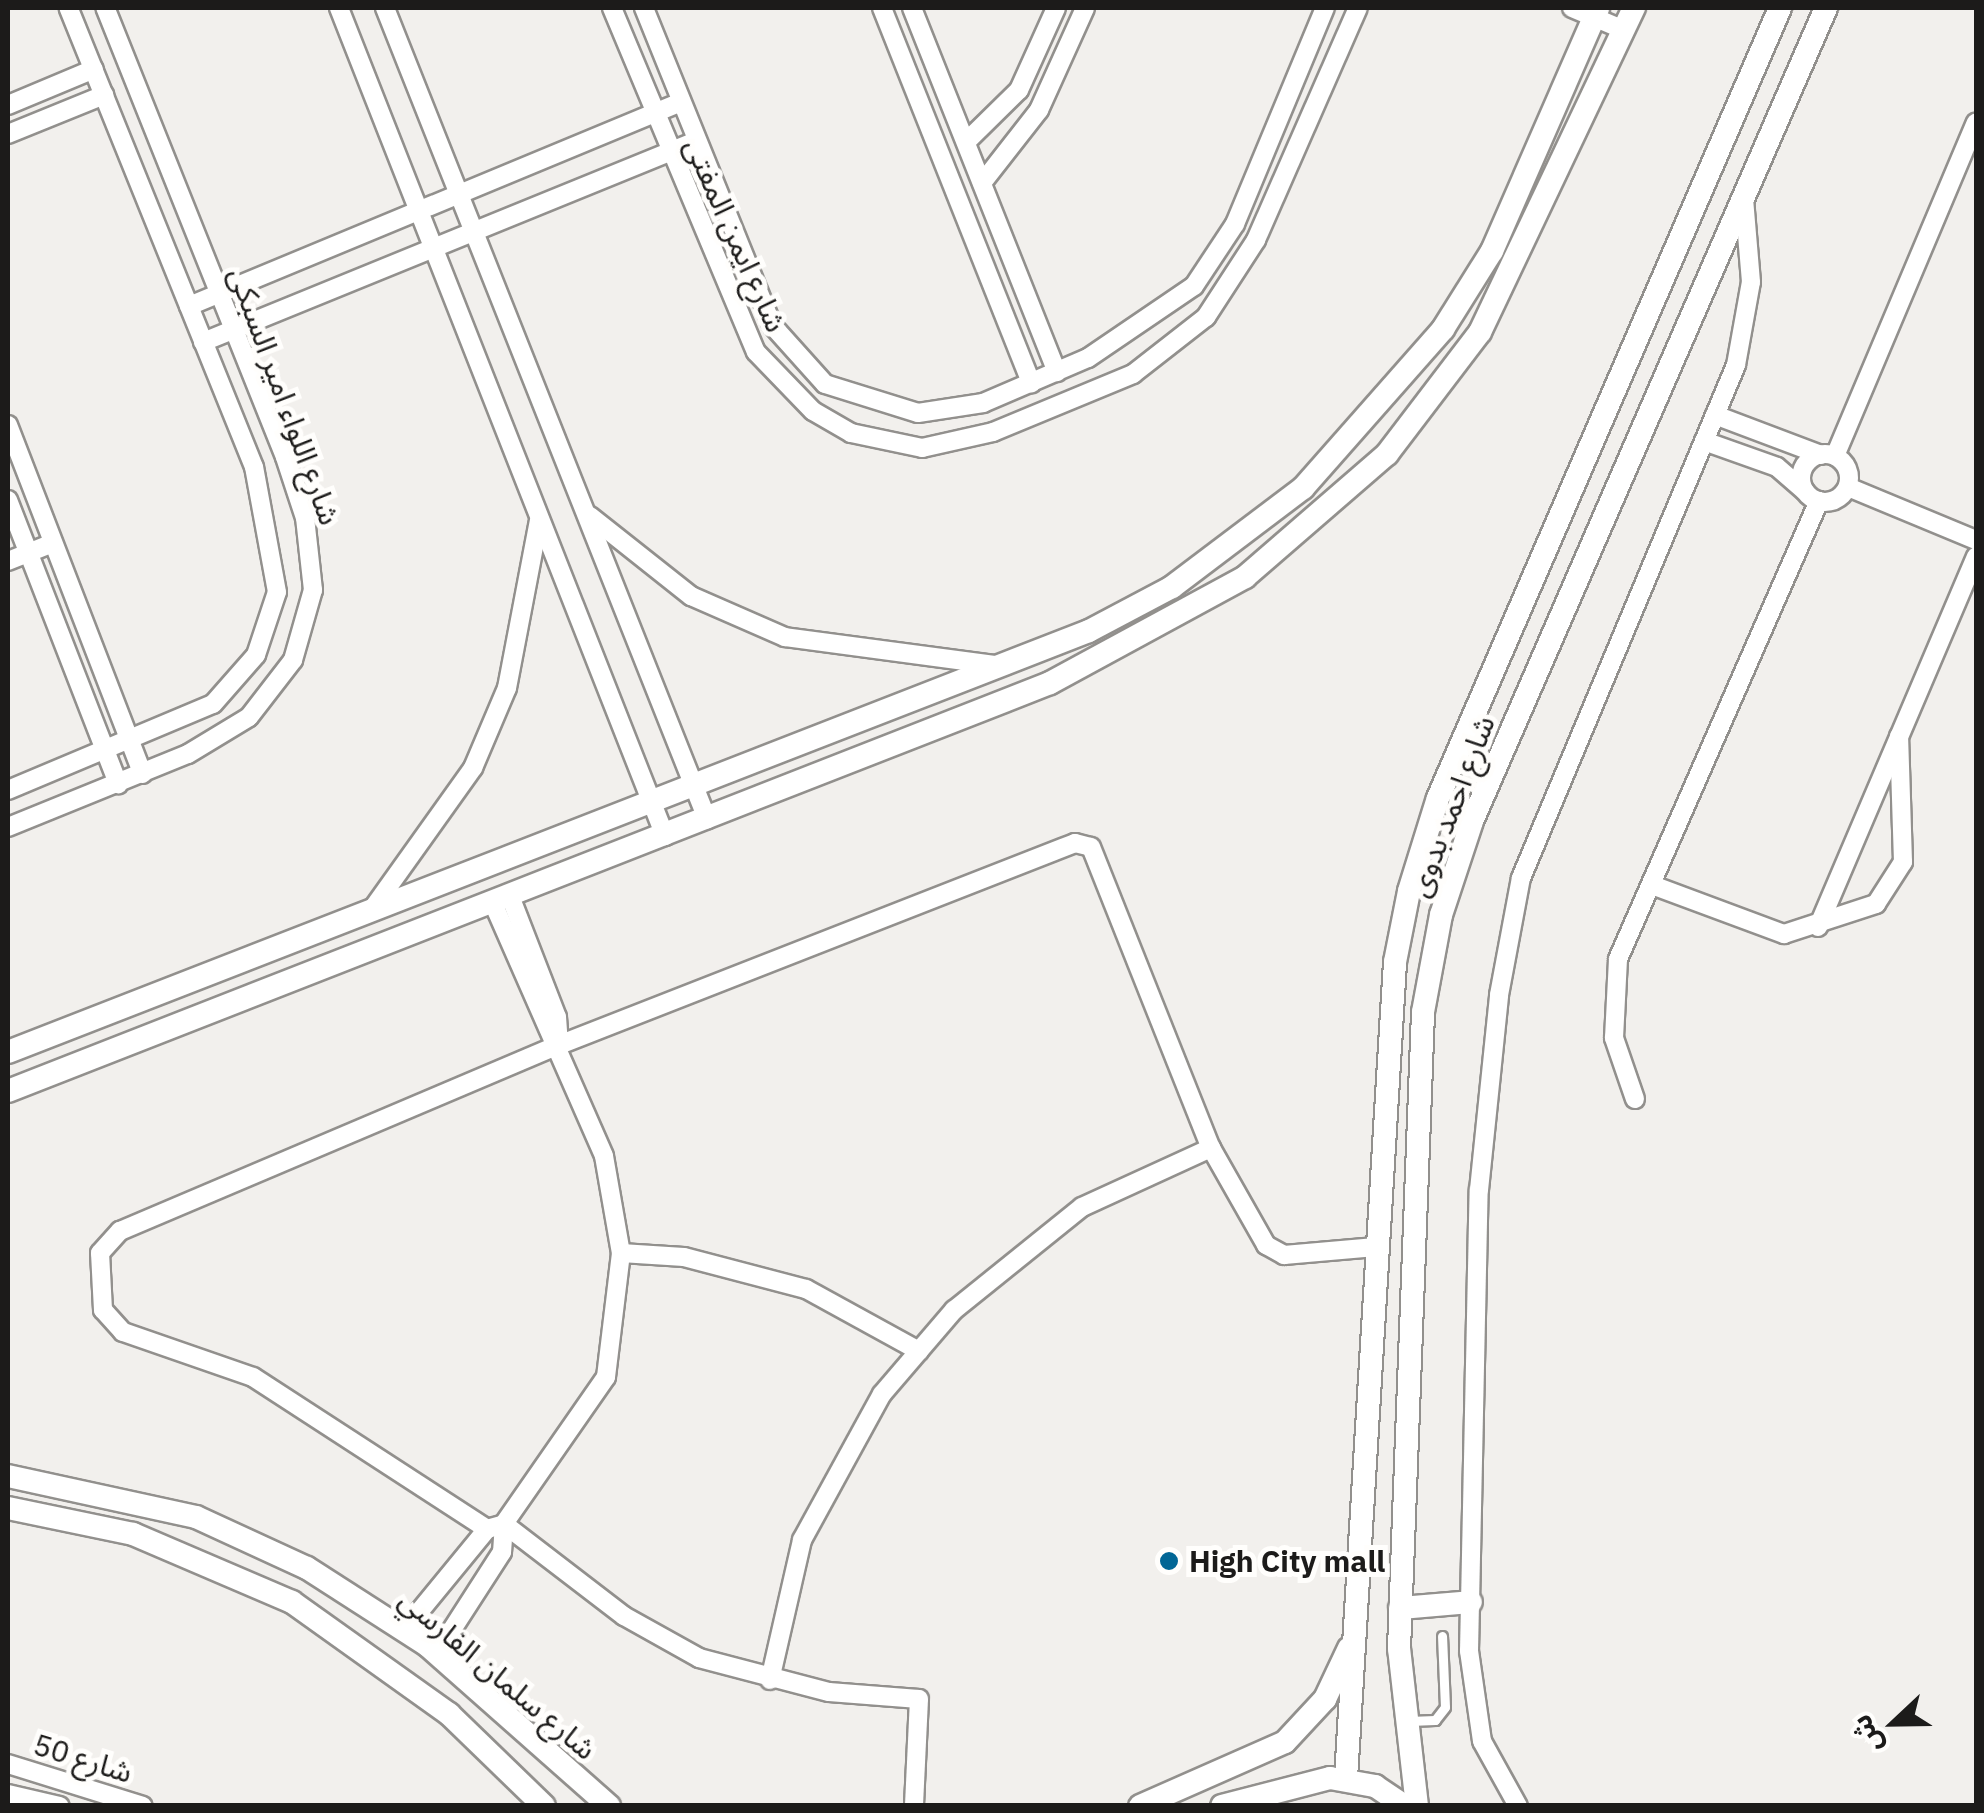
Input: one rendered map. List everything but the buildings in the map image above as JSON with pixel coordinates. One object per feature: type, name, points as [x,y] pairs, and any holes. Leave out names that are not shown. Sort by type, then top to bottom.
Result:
[{"type":"street","name":"شارع اللواء امير السبكى","points":[[8,790],[213,704],[263,640],[278,558],[254,467],[70,8]]},
{"type":"street","name":"شارع اللواء امير السبكى","points":[[8,827],[143,774],[250,717],[293,660],[310,608],[312,554],[285,457],[105,8]]},
{"type":"street","points":[[338,8],[665,836]]},
{"type":"street","points":[[385,8],[707,819]]},
{"type":"street","name":"شارع ايمن المفتى","points":[[612,8],[728,299],[780,382],[851,433],[904,446],[958,444],[1133,374],[1206,317],[1256,240],[1358,8]]},
{"type":"street","name":"شارع ايمن المفتى","points":[[644,8],[772,326],[825,384],[918,413],[983,403],[1058,372],[1167,312],[1217,256],[1325,8]]},
{"type":"street","points":[[882,8],[1031,383]]},
{"type":"street","points":[[912,8],[1058,372]]},
{"type":"street","points":[[966,142],[1018,90],[1056,8]]},
{"type":"street","points":[[982,183],[1039,110],[1084,8]]},
{"type":"street","points":[[1572,8],[1596,12],[1624,30]]},
{"type":"street","points":[[8,1090],[665,836],[1124,648],[1245,577],[1333,508],[1424,410],[1480,332],[1634,8]]},
{"type":"street","name":"شارع احمد بدوى","points":[[1346,1778],[1395,962],[1438,798],[1780,8]]},
{"type":"street","name":"شارع احمد بدوى","points":[[1417,1806],[1402,1721],[1400,1608],[1423,1012],[1441,915],[1472,821],[1826,8]]},
{"type":"street","points":[[8,1052],[1001,666],[1172,587],[1250,534],[1354,439],[1492,252],[1596,12]]},
{"type":"street","points":[[8,105],[94,69]]},
{"type":"street","points":[[8,134],[104,94]]},
{"type":"street","points":[[189,306],[681,102]]},
{"type":"street","points":[[1635,1100],[1614,1038],[1612,997],[1652,884],[1812,496],[1805,466],[1828,455],[1976,123]]},
{"type":"street","points":[[204,342],[696,140]]},
{"type":"street","points":[[1518,1806],[1472,1705],[1471,1602],[1478,1190],[1521,878],[1716,415],[1746,324],[1744,198]]},
{"type":"street","points":[[1716,415],[1828,455],[1848,487],[1976,540]]},
{"type":"street","points":[[8,425],[143,774]]},
{"type":"street","points":[[1704,441],[1777,467],[1812,496]]},
{"type":"street","points":[[254,467],[285,457]]},
{"type":"street","points":[[1812,496],[1848,487]]},
{"type":"street","points":[[8,500],[12,527],[28,553],[118,784]]},
{"type":"street","points":[[587,514],[691,596],[785,637],[1001,666]]},
{"type":"street","points":[[12,527],[42,515]]},
{"type":"street","points":[[371,911],[427,843],[480,752],[530,603],[540,516]]},
{"type":"street","points":[[8,561],[53,543]]},
{"type":"street","points":[[1818,927],[1976,556]]},
{"type":"street","points":[[1652,884],[1767,932],[1818,927],[1876,904],[1898,878],[1898,736]]},
{"type":"street","points":[[914,1806],[919,1700],[770,1680],[699,1658],[624,1616],[495,1526],[253,1377],[123,1332],[95,1282],[100,1253],[120,1231],[559,1045],[1080,843],[1091,847],[1134,943],[1211,1148],[1275,1252],[1376,1247]]},
{"type":"street","points":[[404,1630],[495,1526],[606,1377],[620,1253],[604,1156],[559,1045],[540,1022],[501,900]]},
{"type":"street","points":[[770,1680],[823,1488],[918,1352],[954,1310],[1082,1206],[1211,1148]]},
{"type":"street","points":[[620,1253],[699,1260],[806,1289],[918,1352]]},
{"type":"street","name":"شارع سلمان الفارسي","points":[[8,1476],[196,1517],[307,1568],[437,1653],[609,1806]]},
{"type":"street","name":"شارع سلمان الفارسي","points":[[8,1508],[133,1534],[292,1602],[419,1690],[544,1806]]},
{"type":"street","points":[[437,1653],[502,1552],[495,1526]]},
{"type":"street","points":[[1400,1608],[1471,1602]]},
{"type":"street","points":[[1140,1806],[1285,1742],[1325,1699],[1355,1636]]},
{"type":"street","name":"شارع 50","points":[[8,1764],[46,1772],[143,1806]]},
{"type":"street","points":[[39,1800],[46,1772]]},
{"type":"street","points":[[1222,1806],[1346,1778],[1405,1806]]},
{"type":"street","points":[[517,1783],[530,1806]]},
{"type":"street","name":"شارع 50","points":[[8,1794],[60,1806]]},
{"type":"lane","points":[[1402,1721],[1443,1712],[1442,1636]]},
{"type":"place","name":"High City mall","points":[[1169,1561]]}]
